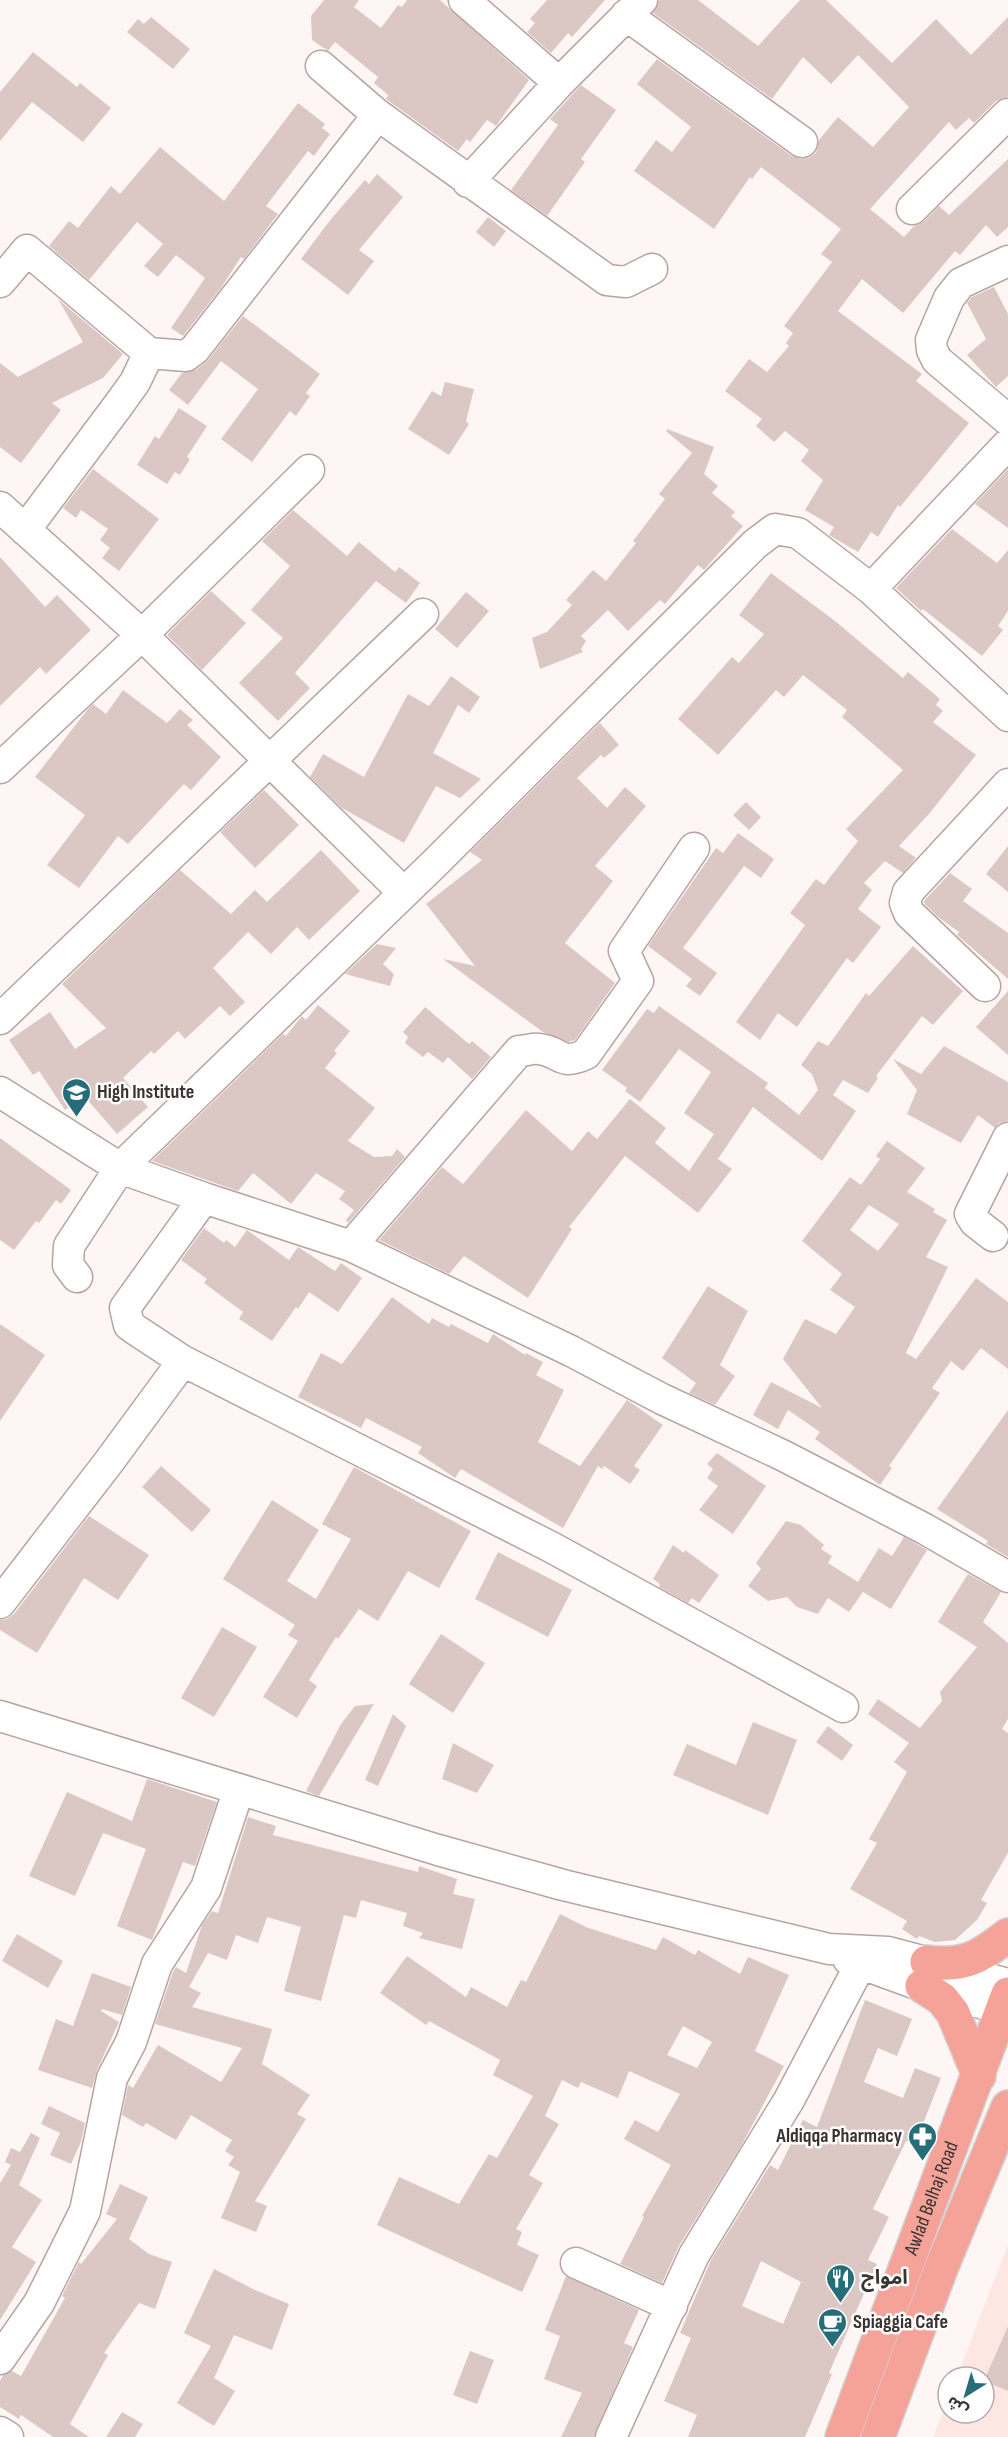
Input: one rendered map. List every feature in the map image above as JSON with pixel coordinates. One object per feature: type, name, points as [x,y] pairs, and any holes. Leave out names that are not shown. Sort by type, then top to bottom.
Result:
[{"type":"main road","points":[[978,2076],[953,2013],[925,1974],[948,1965],[975,1959],[1008,1935]]},
{"type":"main road","name":"Awlad Belhaj Road","points":[[842,2437],[1007,1999]]},
{"type":"main road","name":"Awlad Belhaj Road","points":[[878,2437],[942,2266],[1008,2108]]},
{"type":"street","points":[[464,0],[559,83]]},
{"type":"street","points":[[468,182],[559,83],[634,8],[802,142]]},
{"type":"street","points":[[321,66],[378,115],[607,280],[626,282],[652,269]]},
{"type":"street","points":[[912,209],[1008,114]]},
{"type":"street","points":[[0,282],[27,250],[149,353],[186,356],[195,349],[378,115]]},
{"type":"street","points":[[1008,261],[961,284],[949,298],[931,340],[932,350],[937,360],[1008,420]]},
{"type":"street","points":[[25,530],[120,403],[149,353]]},
{"type":"street","points":[[871,589],[1008,444]]},
{"type":"street","points":[[0,768],[142,635],[309,470]]},
{"type":"street","points":[[0,507],[142,635],[404,893]]},
{"type":"street","points":[[77,1277],[68,1265],[69,1246],[120,1168],[588,713],[755,544],[775,530],[798,533],[871,589],[1008,717]]},
{"type":"street","points":[[0,1019],[423,614]]},
{"type":"street","points":[[985,986],[909,913],[904,903],[908,892],[1008,784]]},
{"type":"street","points":[[351,1246],[519,1052],[540,1049],[563,1059],[575,1059],[586,1054],[638,981],[624,951],[694,848]]},
{"type":"street","points":[[0,1092],[120,1168],[351,1246],[571,1351],[662,1399],[782,1455],[925,1529],[1008,1577]]},
{"type":"street","points":[[1003,1234],[975,1222],[970,1214],[1008,1138]]},
{"type":"street","points":[[204,1198],[125,1308],[129,1325],[183,1361],[551,1547],[843,1707]]},
{"type":"street","points":[[0,1603],[108,1464],[183,1361]]},
{"type":"street","points":[[0,1716],[438,1850],[563,1885],[829,1949],[888,1952],[925,1974]]},
{"type":"street","points":[[0,2359],[39,2303],[85,2211],[112,2078],[131,2042],[157,1964],[206,1888],[239,1789]]},
{"type":"street","points":[[829,1949],[860,1965],[925,1974],[1007,1999]]},
{"type":"street","points":[[619,2435],[694,2255],[789,2100],[860,1965]]},
{"type":"street","points":[[576,2263],[672,2306]]},
{"type":"street","points":[[0,2432],[8,2437]]},
{"type":"shaded area","points":[[1008,2244],[1008,2437],[933,2437],[938,2425],[996,2425],[996,2365],[962,2365]]},
{"type":"building","points":[[324,0],[359,0],[354,7],[381,28],[398,5],[402,7],[407,0],[440,0],[529,80],[496,126],[487,120],[470,142],[467,139],[458,151],[386,99],[388,95],[374,83],[378,77],[335,42],[328,51],[312,40],[311,16]]},
{"type":"building","points":[[547,0],[605,0],[572,37],[568,33],[551,53],[527,32],[535,23],[530,19]]},
{"type":"building","points":[[659,0],[698,0],[758,46],[800,0],[826,0],[892,63],[936,19],[971,55],[1008,17],[1008,97],[996,101],[974,123],[969,118],[956,130],[949,122],[870,209],[904,237],[939,206],[949,215],[1008,159],[1008,227],[997,237],[986,225],[960,255],[955,251],[903,313],[862,279],[838,311],[922,374],[916,381],[969,423],[900,507],[898,505],[878,537],[871,532],[858,552],[829,535],[834,527],[805,510],[823,480],[801,461],[809,450],[785,431],[774,442],[756,426],[762,419],[725,391],[749,359],[767,372],[789,346],[786,343],[793,333],[784,326],[832,262],[821,254],[841,229],[761,167],[752,179],[750,177],[714,229],[634,171],[656,140],[672,152],[691,127],[637,84],[657,59],[792,156],[801,159],[816,153],[819,140],[838,117],[873,147],[909,107],[858,55],[831,84],[803,57],[772,99],[653,13]]},
{"type":"building","points":[[151,17],[190,49],[173,69],[127,32],[138,19],[144,24]]},
{"type":"building","points":[[33,52],[77,87],[80,83],[111,108],[83,142],[32,102],[0,141],[0,92]]},
{"type":"building","points":[[581,85],[616,110],[581,159],[585,162],[547,216],[511,190],[558,125],[550,119]]},
{"type":"building","points":[[298,103],[325,124],[322,128],[330,134],[314,156],[308,151],[266,206],[278,214],[244,259],[241,257],[221,288],[183,336],[171,328],[205,278],[176,255],[158,277],[144,266],[163,244],[137,222],[89,280],[49,246],[69,221],[78,228],[111,186],[120,194],[160,147],[224,201]]},
{"type":"building","points":[[377,174],[403,197],[359,250],[374,261],[348,295],[301,259],[331,219],[365,180],[369,184]]},
{"type":"building","points":[[488,217],[506,231],[494,247],[476,232]]},
{"type":"building","points":[[994,287],[1008,314],[1008,376],[996,387],[967,355],[986,339],[967,303],[972,297]]},
{"type":"building","points":[[58,299],[123,354],[103,378],[52,403],[61,410],[21,463],[0,447],[0,363],[18,377],[83,342]]},
{"type":"building","points":[[243,316],[320,374],[306,393],[310,396],[296,416],[290,411],[252,462],[221,439],[258,389],[221,361],[188,405],[169,390],[182,373],[196,370],[208,360]]},
{"type":"building","points":[[445,382],[474,389],[466,421],[469,424],[449,455],[408,429],[432,391],[441,396]]},
{"type":"building","points":[[179,408],[207,426],[187,457],[190,459],[180,475],[175,472],[167,484],[137,465],[155,436],[159,439]]},
{"type":"building","points":[[667,429],[714,447],[704,474],[718,486],[712,493],[735,512],[731,516],[743,526],[704,570],[698,565],[665,604],[660,600],[628,631],[608,610],[581,636],[586,641],[581,649],[583,652],[540,669],[532,638],[547,632],[572,605],[566,600],[593,570],[606,581],[636,543],[633,541],[665,499],[659,494],[692,453],[666,431]]},
{"type":"building","points":[[93,469],[159,519],[119,571],[102,558],[110,548],[100,540],[108,529],[81,510],[76,518],[63,508]]},
{"type":"building","points":[[1008,469],[1008,528],[975,504]]},
{"type":"building","points":[[293,510],[347,556],[359,542],[395,572],[399,567],[420,583],[406,603],[376,581],[295,673],[310,688],[278,721],[239,683],[283,638],[251,610],[290,566],[262,541]]},
{"type":"building","points":[[952,529],[997,563],[1008,550],[1008,611],[998,626],[1003,630],[982,656],[923,609],[921,611],[896,588]]},
{"type":"building","points":[[0,557],[45,607],[57,595],[91,630],[46,674],[40,667],[0,706]]},
{"type":"building","points":[[771,573],[835,621],[903,678],[908,672],[940,699],[936,705],[943,711],[933,722],[976,755],[929,814],[899,846],[916,858],[903,873],[885,861],[864,883],[872,890],[858,909],[881,927],[853,963],[847,958],[797,1027],[778,1013],[760,1040],[736,1022],[805,925],[790,913],[816,879],[824,885],[858,841],[846,829],[903,770],[842,717],[847,710],[803,675],[784,697],[776,690],[718,755],[678,719],[732,657],[739,663],[764,634],[739,615]]},
{"type":"building","points":[[211,591],[246,623],[202,670],[167,635]]},
{"type":"building","points":[[466,592],[489,611],[457,648],[435,629]]},
{"type":"building","points":[[451,676],[480,697],[469,713],[458,705],[433,753],[481,779],[460,798],[436,786],[404,843],[342,808],[310,777],[323,754],[364,777],[408,694],[429,706]]},
{"type":"building","points":[[123,690],[167,723],[180,709],[193,720],[187,725],[221,757],[191,790],[184,784],[128,844],[118,836],[79,888],[47,865],[85,815],[35,777],[93,704],[106,714]]},
{"type":"building","points":[[600,723],[619,745],[604,758],[601,755],[577,778],[607,808],[625,787],[646,806],[595,866],[613,881],[565,943],[615,983],[575,1040],[568,1042],[543,1032],[443,959],[475,966],[426,904],[482,860],[470,852]]},
{"type":"building","points":[[264,790],[299,825],[255,868],[220,832]]},
{"type":"building","points":[[746,802],[761,817],[749,830],[733,815]]},
{"type":"building","points":[[738,833],[774,859],[761,878],[744,866],[683,948],[717,973],[700,996],[686,986],[692,979],[648,946],[716,848],[723,853]]},
{"type":"building","points":[[1008,846],[1008,892],[986,874]]},
{"type":"building","points":[[321,850],[360,891],[309,940],[297,927],[271,954],[248,932],[213,968],[245,1002],[230,1016],[220,1006],[185,1039],[178,1031],[154,1054],[151,1051],[123,1078],[148,1107],[117,1134],[85,1097],[65,1110],[39,1071],[33,1075],[9,1040],[50,1012],[75,1049],[106,1028],[62,984],[180,870],[231,914],[255,890],[267,902]]},
{"type":"building","points":[[950,873],[972,889],[963,901],[1008,933],[1008,979],[957,935],[959,932],[938,917],[924,903]]},
{"type":"building","points":[[377,944],[396,948],[383,964],[394,974],[390,986],[345,974]]},
{"type":"building","points":[[913,946],[963,991],[933,1025],[922,1016],[876,1076],[878,1078],[868,1093],[843,1080],[833,1095],[856,1111],[822,1161],[753,1107],[718,1159],[732,1169],[698,1213],[625,1156],[569,1227],[572,1229],[528,1298],[464,1256],[449,1274],[379,1240],[442,1167],[463,1184],[526,1110],[572,1151],[588,1131],[597,1139],[630,1099],[666,1128],[655,1143],[689,1171],[714,1134],[684,1113],[711,1072],[679,1049],[640,1102],[625,1091],[627,1088],[602,1070],[647,1009],[654,1013],[659,1006],[768,1083],[765,1088],[799,1115],[818,1090],[812,1074],[801,1065],[818,1041],[828,1046],[866,993],[869,996]]},
{"type":"building","points":[[1008,991],[1008,1055],[976,1027]]},
{"type":"building","points":[[318,1005],[350,1031],[334,1051],[337,1053],[325,1068],[375,1108],[348,1141],[374,1157],[392,1156],[397,1149],[405,1157],[348,1223],[346,1220],[354,1210],[339,1199],[345,1191],[316,1173],[291,1204],[253,1173],[238,1191],[152,1161],[283,1034],[286,1036],[302,1016],[306,1020]]},
{"type":"building","points":[[425,1007],[469,1044],[472,1041],[491,1057],[472,1079],[448,1057],[443,1063],[428,1052],[423,1057],[405,1043],[408,1037],[403,1032]]},
{"type":"building","points":[[944,1046],[1008,1082],[1008,1121],[999,1123],[995,1128],[978,1115],[961,1143],[907,1114],[917,1090],[893,1059],[921,1074]]},
{"type":"building","points":[[0,1138],[71,1190],[61,1204],[56,1200],[39,1223],[36,1221],[14,1250],[0,1240]]},
{"type":"building","points":[[887,1141],[925,1168],[907,1192],[935,1209],[933,1212],[947,1220],[926,1257],[948,1267],[906,1353],[916,1359],[976,1278],[1008,1302],[1008,1369],[981,1348],[963,1371],[951,1361],[932,1388],[940,1393],[889,1466],[892,1468],[880,1485],[815,1439],[820,1432],[788,1410],[778,1429],[753,1415],[771,1382],[822,1408],[783,1359],[805,1319],[836,1334],[855,1307],[830,1290],[842,1274],[802,1241],[850,1177],[861,1185],[880,1159],[876,1156]],"holes":[[[869,1205],[899,1224],[878,1251],[850,1230]]]},
{"type":"building","points":[[204,1228],[224,1243],[226,1240],[235,1247],[247,1230],[289,1260],[298,1247],[335,1271],[341,1263],[362,1278],[338,1312],[309,1292],[272,1341],[239,1319],[243,1312],[204,1283],[207,1279],[181,1260]]},
{"type":"building","points":[[708,1286],[748,1311],[720,1365],[735,1376],[715,1405],[689,1393],[696,1383],[662,1358]]},
{"type":"building","points":[[392,1297],[429,1324],[432,1318],[449,1327],[451,1324],[488,1343],[493,1334],[525,1355],[526,1353],[543,1362],[536,1375],[564,1390],[538,1442],[580,1466],[627,1400],[663,1425],[634,1466],[640,1470],[630,1484],[604,1466],[602,1469],[598,1466],[563,1528],[461,1469],[455,1478],[418,1453],[422,1447],[366,1418],[361,1428],[298,1397],[321,1353],[342,1364]]},
{"type":"building","points":[[0,1324],[45,1355],[0,1421]]},
{"type":"building","points":[[1008,1410],[1008,1557],[986,1544],[988,1541],[937,1509]]},
{"type":"building","points":[[717,1453],[766,1486],[733,1534],[699,1510],[718,1486],[707,1478],[713,1469],[707,1464]]},
{"type":"building","points":[[161,1466],[211,1510],[192,1532],[142,1487]]},
{"type":"building","points":[[354,1467],[471,1531],[439,1588],[408,1571],[378,1621],[359,1609],[338,1639],[336,1637],[309,1680],[317,1686],[297,1718],[263,1697],[298,1641],[288,1635],[295,1625],[223,1579],[272,1500],[319,1530],[287,1581],[316,1599],[351,1539],[322,1524]]},
{"type":"building","points":[[89,1516],[149,1555],[118,1600],[84,1578],[37,1653],[0,1630],[0,1620],[7,1619],[14,1614]]},
{"type":"building","points":[[786,1521],[801,1525],[824,1545],[821,1549],[832,1556],[828,1563],[858,1582],[879,1548],[892,1556],[904,1537],[927,1550],[891,1609],[863,1592],[849,1612],[828,1598],[818,1614],[797,1607],[787,1597],[768,1601],[748,1586],[761,1569],[756,1563]]},
{"type":"building","points":[[673,1545],[684,1553],[685,1550],[719,1575],[699,1603],[692,1598],[688,1603],[659,1587],[660,1584],[653,1579]]},
{"type":"building","points":[[498,1552],[572,1590],[548,1637],[475,1599]]},
{"type":"building","points":[[968,1574],[1001,1592],[983,1622],[1008,1643],[1008,1719],[1002,1729],[1008,1733],[1008,1853],[981,1900],[987,1903],[977,1920],[955,1940],[935,1942],[919,1936],[917,1939],[902,1929],[907,1921],[850,1889],[877,1843],[869,1839],[907,1772],[894,1762],[909,1743],[868,1714],[878,1699],[920,1728],[942,1701],[940,1692],[977,1647],[938,1622]]},
{"type":"building","points":[[222,1627],[257,1647],[214,1717],[181,1698]]},
{"type":"building","points":[[441,1634],[485,1663],[453,1713],[409,1684]]},
{"type":"building","points":[[374,1704],[319,1796],[306,1791],[341,1724],[355,1706]]},
{"type":"building","points":[[393,1714],[406,1726],[378,1786],[365,1780]]},
{"type":"building","points":[[753,1722],[797,1740],[768,1815],[673,1775],[687,1744],[736,1765]]},
{"type":"building","points":[[828,1726],[853,1745],[842,1761],[816,1742]]},
{"type":"building","points":[[453,1743],[494,1765],[477,1793],[442,1779]]},
{"type":"building","points":[[147,1779],[217,1802],[195,1866],[183,1862],[152,1940],[117,1926],[146,1849],[103,1833],[75,1896],[29,1876],[67,1792],[132,1821]]},
{"type":"building","points":[[248,1817],[276,1826],[273,1835],[418,1872],[419,1866],[457,1879],[453,1894],[475,1899],[462,1949],[419,1938],[423,1933],[403,1926],[407,1913],[361,1900],[356,1918],[344,1915],[321,2001],[284,1991],[301,1927],[267,1917],[258,1943],[236,1935],[227,1960],[208,1953],[189,1987],[201,1993],[192,2007],[272,2029],[262,2064],[310,2095],[297,2114],[306,2119],[255,2201],[267,2206],[256,2232],[221,2218],[240,2172],[228,2165],[234,2157],[225,2151],[232,2140],[191,2115],[176,2140],[146,2123],[143,2127],[122,2115],[128,2085],[133,2088],[158,2045],[221,2082],[242,2048],[155,2024],[173,1972],[176,1967],[186,1973],[202,1925],[212,1911],[218,1913]]},
{"type":"building","points":[[560,1914],[586,1927],[656,1950],[663,1937],[695,1955],[698,1950],[740,1974],[748,1957],[789,1975],[755,2051],[784,2066],[740,2148],[679,2246],[662,2283],[620,2264],[644,2217],[642,2216],[671,2165],[624,2139],[635,2120],[658,2132],[680,2094],[629,2071],[618,2098],[581,2082],[578,2088],[562,2080],[545,2116],[559,2124],[529,2175],[543,2183],[516,2229],[522,2232],[517,2245],[539,2255],[522,2292],[377,2225],[399,2177],[459,2204],[489,2154],[497,2158],[533,2096],[493,2075],[500,2060],[429,2021],[426,2025],[380,1993],[407,1956],[466,1997],[471,1987],[507,2007],[521,1980],[526,1982]],"holes":[[[683,2026],[712,2042],[697,2068],[667,2055]]]},
{"type":"building","points":[[17,1934],[63,1961],[48,1988],[2,1961]]},
{"type":"building","points":[[92,1973],[131,1987],[122,2015],[102,2009],[101,2011],[119,2022],[97,2070],[92,2088],[38,2070],[56,2019],[73,2026]]},
{"type":"building","points":[[865,2000],[912,2019],[897,2056],[878,2048],[864,2082],[903,2098],[915,2068],[941,2078],[915,2144],[906,2141],[873,2209],[889,2217],[868,2260],[877,2264],[829,2373],[832,2374],[805,2437],[688,2437],[697,2415],[664,2401],[691,2338],[680,2333],[711,2260],[770,2165],[778,2170],[803,2120],[817,2127]],"holes":[[[761,2261],[801,2282],[783,2324],[742,2306]]]},
{"type":"building","points":[[49,2106],[85,2123],[81,2142],[71,2164],[50,2155],[60,2133],[41,2124]]},
{"type":"building","points":[[31,2133],[40,2138],[19,2185],[42,2200],[12,2247],[36,2262],[0,2320],[0,2183],[11,2165],[5,2162],[11,2148],[20,2152]]},
{"type":"building","points":[[120,2184],[148,2197],[129,2239],[149,2254],[172,2262],[155,2309],[139,2303],[104,2353],[108,2355],[70,2424],[89,2437],[53,2437],[21,2415],[19,2419],[0,2407],[0,2381],[3,2375],[12,2371],[21,2376],[65,2298],[62,2296],[79,2262],[81,2264],[117,2219],[106,2214]]},
{"type":"building","points":[[214,2269],[289,2304],[272,2350],[234,2335],[214,2378],[235,2391],[214,2426],[177,2403],[211,2346],[184,2333]]},
{"type":"building","points":[[566,2276],[639,2310],[624,2343],[633,2347],[594,2437],[561,2437],[582,2393],[544,2379],[560,2336],[545,2330]]},
{"type":"building","points":[[1008,2326],[1008,2391],[996,2386],[996,2365],[991,2365]]},
{"type":"building","points":[[470,2351],[494,2360],[477,2404],[453,2395]]},
{"type":"building","points":[[122,2412],[143,2424],[135,2437],[106,2437]]},
{"type":"place","name":"High Institute","points":[[76,1118]]},
{"type":"place","name":"Aldiqqa Pharmacy","points":[[923,2162]]},
{"type":"place","name":"امواج","points":[[840,2304]]},
{"type":"place","name":"Spiaggia Cafe","points":[[832,2348]]}]
